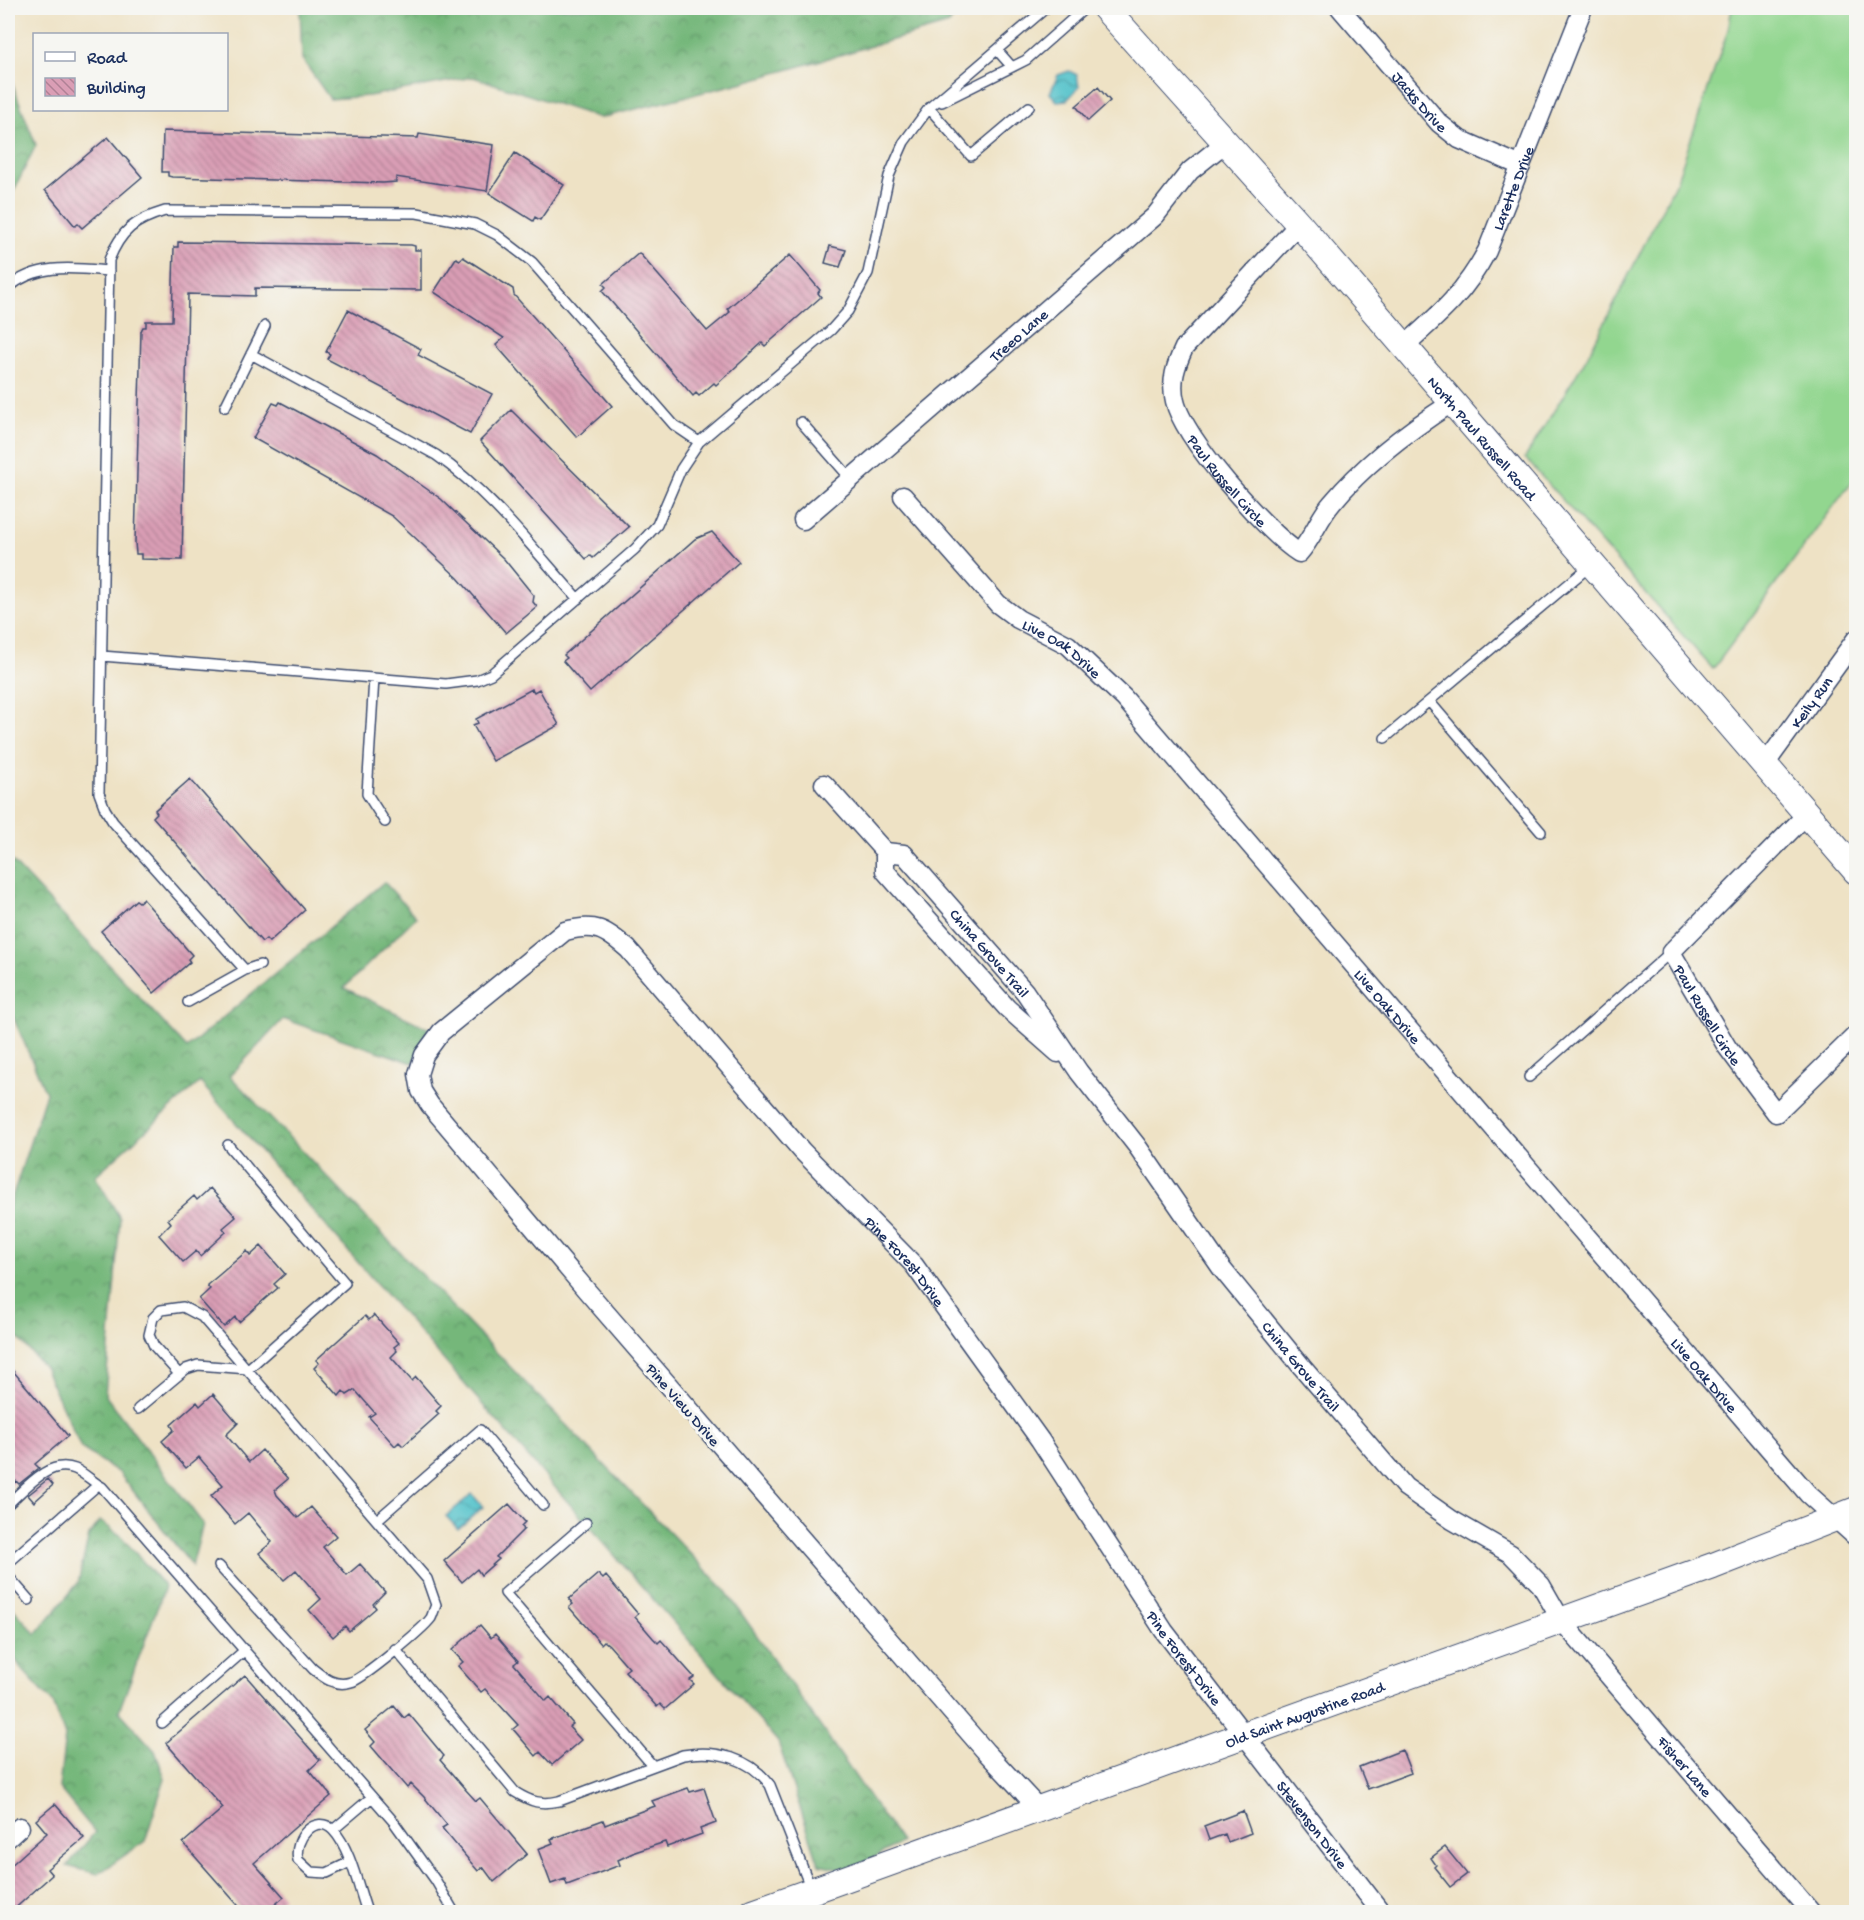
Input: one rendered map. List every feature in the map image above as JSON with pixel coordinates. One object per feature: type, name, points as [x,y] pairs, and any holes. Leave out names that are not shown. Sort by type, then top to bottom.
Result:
[{"type":"street","name":"North Paul Russell Road","points":[[1106,8],[1299,224],[1857,871]]},
{"type":"street","name":"Jacks Drive","points":[[1340,8],[1439,123],[1459,139],[1521,166]]},
{"type":"street","name":"Larette Drive","points":[[1404,346],[1457,299],[1473,277],[1487,251],[1583,8]]},
{"type":"street","name":"Treeo Lane","points":[[803,520],[1155,216],[1190,171],[1225,143]]},
{"type":"street","name":"Paul Russell Circle","points":[[1299,224],[1184,348],[1173,370],[1175,401],[1186,428],[1255,515],[1284,543],[1299,553],[1310,541],[1329,506],[1353,478],[1453,402]]},
{"type":"street","name":"Live Oak Drive","points":[[903,496],[998,604],[1018,620],[1068,645],[1124,698],[1808,1494],[1846,1515],[1857,1537]]},
{"type":"street","name":"Keily Run","points":[[1766,763],[1857,639]]},
{"type":"street","name":"China Grove Trail","points":[[824,784],[885,852],[885,871],[1007,1008],[1079,1072]]},
{"type":"street","name":"Paul Russell Circle","points":[[1808,813],[1671,952],[1727,1047],[1776,1113],[1857,1035]]},
{"type":"street","name":"China Grove Trail","points":[[885,852],[904,854],[1025,992],[1079,1072],[1137,1146],[1222,1269],[1405,1487],[1452,1520],[1510,1554],[1540,1585],[1561,1620]]},
{"type":"street","name":"Pine Forest Drive","points":[[491,990],[565,931],[584,926],[593,927],[612,935],[628,949],[802,1151],[922,1274],[1040,1440],[1164,1631],[1245,1735]]},
{"type":"street","name":"Pine View Drive","points":[[491,990],[441,1032],[424,1054],[418,1074],[421,1091],[430,1105],[586,1292],[978,1743],[1040,1810]]},
{"type":"street","name":"Old Saint Augustine Road","points":[[753,1912],[1040,1810],[1846,1515]]},
{"type":"street","name":"Fisher Lane","points":[[1561,1620],[1811,1912]]},
{"type":"street","name":"Stevenson Drive","points":[[1245,1735],[1381,1912]]},
{"type":"lane","points":[[102,656],[446,684],[477,680],[490,674],[635,549],[657,525],[681,469],[699,442],[831,330],[848,311],[868,273],[890,176],[904,142],[929,108],[1046,8]]},
{"type":"lane","points":[[929,108],[1026,60],[1085,8]]},
{"type":"lane","points":[[997,50],[1012,67]]},
{"type":"lane","points":[[929,108],[971,156],[1029,106]]},
{"type":"lane","points":[[244,970],[105,809],[99,793],[109,260],[115,245],[128,228],[139,219],[165,211],[417,213],[476,224],[497,235],[532,262],[674,425],[699,442]]},
{"type":"lane","points":[[8,288],[28,274],[51,269],[109,271]]},
{"type":"lane","points":[[225,407],[265,326]]},
{"type":"lane","points":[[251,354],[436,455],[455,468],[486,496],[578,599]]},
{"type":"lane","points":[[801,422],[851,479]]},
{"type":"lane","points":[[1385,738],[1593,563]]},
{"type":"lane","points":[[374,678],[367,794],[386,822]]},
{"type":"lane","points":[[1429,701],[1541,832]]},
{"type":"lane","points":[[1529,1077],[1671,952]]},
{"type":"lane","points":[[188,1002],[244,970],[260,965]]},
{"type":"lane","points":[[138,1409],[179,1374],[198,1365],[248,1369],[345,1283],[228,1145]]},
{"type":"lane","points":[[179,1374],[154,1346],[149,1335],[153,1318],[161,1310],[172,1307],[183,1308],[202,1317],[428,1579],[435,1594],[436,1605],[430,1619],[363,1676],[350,1683],[337,1683],[326,1680],[313,1669],[219,1566]]},
{"type":"lane","points":[[377,1520],[480,1430],[543,1505]]},
{"type":"lane","points":[[8,1504],[50,1468],[62,1466],[74,1469],[98,1485],[372,1797],[436,1881],[454,1912]]},
{"type":"lane","points":[[8,1563],[98,1485]]},
{"type":"lane","points":[[586,1523],[505,1593],[653,1766]]},
{"type":"lane","points":[[8,1575],[29,1600]]},
{"type":"lane","points":[[395,1649],[515,1792],[529,1801],[545,1804],[559,1801],[653,1766],[702,1751],[747,1763],[760,1771],[773,1791],[812,1891]]},
{"type":"lane","points":[[162,1724],[245,1650]]},
{"type":"lane","points":[[333,1830],[372,1797]]},
{"type":"lane","points":[[350,1863],[319,1874],[304,1868],[298,1860],[297,1843],[306,1831],[322,1826],[333,1830],[350,1863],[367,1912]]},
{"type":"green space","points":[[300,8],[961,8],[949,24],[744,82],[600,118],[473,77],[369,96],[330,99],[302,59]]},
{"type":"green space","points":[[1732,8],[1856,8],[1856,476],[1713,669],[1525,458],[1586,359],[1677,180],[1728,30]]},
{"type":"green space","points":[[8,73],[36,145],[8,203]]},
{"type":"green space","points":[[10,859],[187,1048],[384,882],[416,917],[344,988],[430,1029],[413,1063],[283,1019],[230,1076],[725,1590],[901,1842],[851,1871],[819,1864],[778,1742],[200,1082],[95,1176],[120,1218],[105,1395],[203,1524],[192,1566],[119,1473],[81,1448],[44,1367],[8,1327],[8,1210],[46,1093],[8,1005],[8,862]]},
{"type":"green space","points":[[100,1521],[120,1535],[165,1587],[119,1711],[155,1751],[165,1778],[145,1841],[98,1874],[67,1866],[95,1832],[59,1788],[65,1736],[53,1703],[21,1668],[8,1648],[8,1603],[36,1634],[78,1583],[89,1535]]},
{"type":"water","points":[[1069,71],[1077,75],[1079,87],[1067,100],[1057,101],[1050,93],[1058,75]]},
{"type":"water","points":[[472,1494],[483,1507],[458,1529],[446,1516]]},
{"type":"building","points":[[1098,87],[1110,101],[1088,121],[1076,106]]},
{"type":"building","points":[[163,131],[418,138],[419,134],[494,145],[487,191],[396,177],[396,182],[383,183],[172,177],[168,176],[168,172],[162,172]]},
{"type":"building","points":[[108,137],[142,177],[82,228],[78,224],[75,226],[45,190]]},
{"type":"building","points":[[515,153],[564,185],[540,220],[535,217],[533,221],[489,193]]},
{"type":"building","points":[[178,242],[411,245],[415,246],[415,250],[421,250],[421,290],[255,288],[255,296],[188,294],[182,560],[141,559],[141,554],[136,554],[135,542],[141,331],[143,327],[146,327],[146,321],[172,321],[174,247],[178,247]]},
{"type":"building","points":[[830,246],[846,250],[840,267],[825,263]]},
{"type":"building","points":[[639,253],[707,331],[730,312],[727,309],[790,255],[820,290],[818,293],[821,297],[765,346],[762,343],[716,385],[714,383],[699,396],[696,393],[693,396],[602,291],[606,287],[603,284]]},
{"type":"building","points":[[463,257],[513,289],[514,295],[612,406],[577,437],[496,345],[504,338],[434,292],[456,258],[460,260]]},
{"type":"building","points":[[348,310],[421,349],[418,355],[492,394],[470,434],[327,359],[330,354],[326,352]]},
{"type":"building","points":[[280,402],[377,454],[441,499],[504,559],[534,596],[533,602],[537,607],[506,633],[458,578],[392,516],[253,438],[273,403],[278,405]]},
{"type":"building","points":[[511,410],[629,527],[593,558],[590,555],[586,559],[480,441]]},
{"type":"building","points":[[712,532],[739,562],[590,692],[563,661],[567,658],[564,655],[695,539]]},
{"type":"building","points":[[532,689],[534,692],[539,689],[559,725],[493,761],[473,725],[478,723],[476,719]]},
{"type":"building","points":[[190,779],[305,910],[269,942],[266,939],[262,942],[153,817],[157,813],[155,810]]},
{"type":"building","points":[[143,899],[192,955],[188,959],[190,962],[154,993],[101,931],[136,900],[139,902]]},
{"type":"building","points":[[210,1188],[236,1217],[223,1228],[226,1232],[200,1256],[196,1251],[183,1262],[159,1235],[171,1223],[168,1219],[194,1196],[197,1200]]},
{"type":"building","points":[[261,1246],[285,1274],[274,1284],[278,1288],[239,1322],[235,1317],[224,1327],[199,1299],[210,1289],[207,1285],[247,1251],[250,1256]]},
{"type":"building","points":[[374,1315],[399,1343],[394,1347],[397,1351],[391,1357],[412,1381],[416,1377],[441,1406],[436,1411],[439,1414],[403,1446],[399,1442],[395,1446],[369,1417],[375,1413],[355,1390],[347,1395],[343,1391],[339,1396],[314,1368],[319,1363],[316,1360],[365,1316],[369,1320]]},
{"type":"building","points":[[8,1365],[68,1436],[35,1464],[39,1468],[19,1484],[16,1481],[8,1489]]},
{"type":"building","points":[[213,1394],[238,1423],[226,1435],[249,1462],[262,1450],[288,1479],[275,1490],[277,1495],[298,1518],[311,1507],[336,1536],[323,1547],[347,1575],[360,1564],[385,1592],[373,1604],[376,1608],[349,1631],[345,1626],[333,1637],[309,1610],[321,1599],[296,1570],[284,1580],[259,1553],[272,1542],[248,1513],[235,1524],[211,1496],[223,1485],[199,1457],[186,1468],[162,1441],[174,1430],[171,1425],[197,1402],[200,1406]]},
{"type":"building","points":[[48,1479],[53,1485],[34,1502],[28,1495]]},
{"type":"building","points":[[509,1504],[525,1522],[521,1526],[524,1529],[496,1557],[499,1559],[481,1575],[477,1569],[462,1582],[444,1561]]},
{"type":"building","points":[[598,1574],[603,1579],[606,1576],[638,1614],[635,1617],[653,1638],[658,1643],[661,1640],[694,1677],[690,1680],[694,1684],[665,1709],[660,1704],[657,1707],[625,1671],[629,1668],[609,1645],[604,1641],[601,1644],[569,1607],[573,1604],[569,1599]]},
{"type":"building","points":[[480,1625],[491,1638],[495,1634],[518,1661],[514,1664],[546,1701],[550,1697],[573,1724],[569,1727],[581,1740],[552,1765],[540,1752],[536,1756],[513,1729],[518,1725],[485,1689],[481,1692],[458,1666],[463,1662],[452,1650]]},
{"type":"building","points":[[245,1675],[320,1760],[309,1770],[331,1796],[254,1863],[284,1897],[266,1912],[244,1912],[183,1843],[223,1808],[166,1743]]},
{"type":"building","points":[[394,1706],[404,1718],[409,1714],[444,1756],[440,1760],[476,1801],[480,1798],[527,1854],[494,1882],[483,1867],[478,1871],[442,1828],[447,1825],[424,1797],[411,1784],[407,1788],[371,1746],[375,1742],[365,1730]]},
{"type":"building","points":[[1402,1750],[1411,1773],[1368,1789],[1359,1767]]},
{"type":"building","points":[[688,1788],[690,1792],[704,1788],[716,1823],[700,1829],[702,1834],[667,1847],[665,1842],[635,1852],[618,1860],[620,1865],[567,1885],[565,1879],[551,1884],[538,1849],[553,1843],[551,1839],[603,1820],[605,1825],[655,1806],[652,1801]]},
{"type":"building","points":[[55,1804],[84,1838],[47,1869],[52,1875],[11,1912],[8,1912],[8,1868],[47,1833],[36,1820]]},
{"type":"building","points":[[1243,1811],[1251,1833],[1228,1842],[1225,1834],[1209,1840],[1204,1826]]},
{"type":"building","points":[[1445,1847],[1467,1874],[1450,1887],[1434,1867],[1436,1865],[1431,1858]]}]
